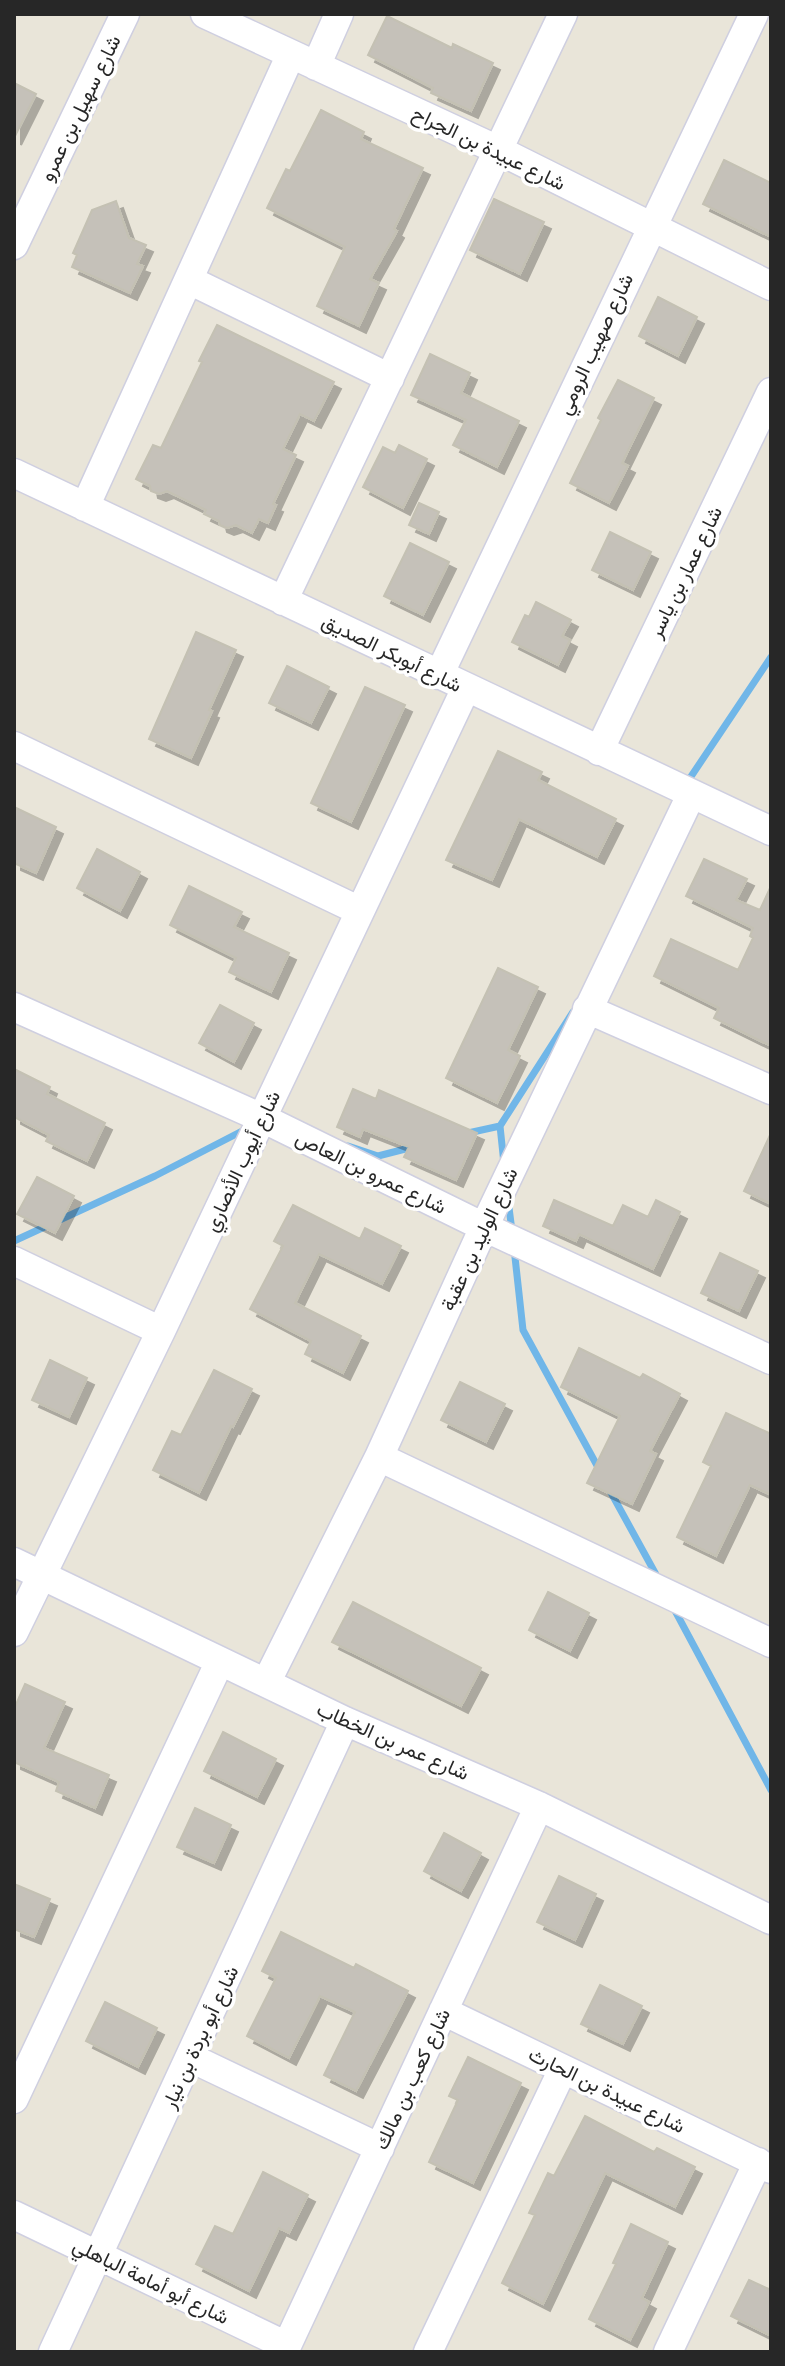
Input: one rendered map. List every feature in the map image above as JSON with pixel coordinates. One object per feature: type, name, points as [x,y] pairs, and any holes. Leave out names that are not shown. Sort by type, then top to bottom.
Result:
[{"type":"street","name":"شارع سهيل بن عمرو","points":[[14,245],[125,14]]},
{"type":"street","name":"شارع عبيدة بن الجراح","points":[[205,14],[498,150],[771,286]]},
{"type":"street","points":[[85,507],[189,280],[304,60],[339,14]]},
{"type":"street","points":[[283,601],[563,14]]},
{"type":"street","name":"شارع صهيب الرومي","points":[[439,675],[754,14]]},
{"type":"street","points":[[189,280],[390,378]]},
{"type":"street","name":"شارع عمار بن ياسر","points":[[599,751],[771,392]]},
{"type":"street","name":"شارع أبوبكر الصديق","points":[[14,473],[771,831]]},
{"type":"street","name":"شارع أيوب الأنصاري","points":[[14,1632],[161,1331],[466,688]]},
{"type":"street","points":[[14,746],[360,911]]},
{"type":"street","name":"شارع الوليد بن عقبة","points":[[266,1683],[379,1457],[484,1227],[691,795]]},
{"type":"street","name":"شارع عمرو بن العاص","points":[[14,1007],[262,1118],[484,1227],[771,1360]]},
{"type":"street","points":[[587,1009],[771,1090]]},
{"type":"street","points":[[14,1261],[161,1331]]},
{"type":"street","points":[[379,1457],[771,1643]]},
{"type":"street","name":"شارع عمر بن الخطاب","points":[[14,1562],[345,1721],[539,1806],[771,1918]]},
{"type":"street","points":[[14,2099],[220,1661]]},
{"type":"street","name":"شارع أبو بردة بن نيار","points":[[53,2352],[345,1721]]},
{"type":"street","name":"شارع كعب بن مالك","points":[[286,2349],[539,1806]]},
{"type":"street","name":"شارع عبيدة بن الحارث","points":[[443,2011],[764,2166]]},
{"type":"street","points":[[191,2058],[380,2148]]},
{"type":"street","points":[[434,2350],[563,2069]]},
{"type":"street","points":[[668,2352],[764,2166]]},
{"type":"street","name":"شارع أبو أمامة الباهلي","points":[[14,2215],[286,2349]]},
{"type":"building","points":[[387,16],[452,48],[453,44],[493,63],[471,111],[431,93],[433,88],[368,55]]},
{"type":"building","points":[[14,83],[36,94],[14,138]]},
{"type":"building","points":[[321,110],[364,132],[361,139],[423,168],[394,229],[397,231],[370,279],[379,283],[359,326],[317,306],[345,247],[267,208]]},
{"type":"building","points":[[724,160],[771,183],[771,237],[703,204]]},
{"type":"building","points":[[494,199],[544,222],[520,274],[470,250]]},
{"type":"building","points":[[116,201],[129,238],[146,245],[137,264],[143,266],[130,293],[72,267],[77,255],[73,253],[92,210]]},
{"type":"building","points":[[658,297],[697,317],[678,356],[639,336]]},
{"type":"building","points":[[217,325],[334,382],[314,421],[300,414],[283,449],[296,455],[273,504],[276,505],[268,523],[259,519],[252,533],[236,525],[227,528],[220,525],[219,521],[204,514],[206,510],[167,491],[159,494],[151,491],[150,486],[136,479],[153,445],[161,448]]},
{"type":"building","points":[[430,354],[470,373],[461,393],[519,421],[497,467],[453,445],[466,420],[411,395]]},
{"type":"building","points":[[618,380],[654,398],[622,463],[628,466],[609,503],[570,483]]},
{"type":"building","points":[[399,445],[427,459],[403,508],[363,487],[383,447],[395,453]]},
{"type":"building","points":[[419,503],[439,512],[429,534],[409,525]]},
{"type":"building","points":[[610,532],[651,552],[633,590],[592,570]]},
{"type":"building","points":[[410,543],[449,562],[423,615],[384,596]]},
{"type":"building","points":[[536,602],[571,620],[562,636],[570,640],[558,665],[512,642],[525,615],[529,617]]},
{"type":"building","points":[[196,632],[236,650],[191,758],[149,739]]},
{"type":"building","points":[[287,666],[329,687],[311,723],[269,703]]},
{"type":"building","points":[[365,687],[405,705],[351,822],[311,803]]},
{"type":"building","points":[[498,751],[542,772],[538,780],[616,819],[597,857],[519,819],[492,880],[446,860]]},
{"type":"building","points":[[14,807],[56,827],[36,873],[14,863]]},
{"type":"building","points":[[97,849],[140,872],[120,911],[77,888]]},
{"type":"building","points":[[704,859],[747,879],[736,900],[760,910],[771,886],[771,1046],[714,1018],[719,1008],[654,976],[671,939],[738,970],[753,938],[750,936],[753,928],[686,896]]},
{"type":"building","points":[[189,886],[242,912],[234,927],[289,953],[271,992],[229,972],[236,958],[170,925]]},
{"type":"building","points":[[498,968],[538,987],[508,1050],[520,1056],[497,1103],[446,1078]]},
{"type":"building","points":[[220,1005],[254,1023],[234,1062],[199,1043]]},
{"type":"building","points":[[14,1069],[50,1087],[47,1094],[105,1123],[87,1161],[46,1141],[49,1135],[14,1117]]},
{"type":"building","points":[[353,1089],[376,1099],[379,1090],[477,1133],[456,1180],[404,1157],[409,1147],[363,1129],[360,1137],[337,1127]]},
{"type":"building","points":[[771,1133],[771,1204],[744,1191]]},
{"type":"building","points":[[37,1177],[74,1196],[55,1233],[17,1214]]},
{"type":"building","points":[[554,1200],[613,1226],[623,1205],[648,1217],[656,1200],[680,1212],[653,1269],[579,1234],[576,1241],[543,1226]]},
{"type":"building","points":[[293,1205],[360,1239],[365,1228],[401,1246],[382,1284],[319,1254],[295,1303],[361,1336],[343,1373],[305,1354],[311,1341],[250,1309],[283,1246],[274,1241]]},
{"type":"building","points":[[720,1253],[758,1271],[739,1311],[701,1293]]},
{"type":"building","points":[[579,1348],[640,1378],[643,1374],[680,1394],[650,1451],[656,1454],[632,1504],[587,1483],[620,1416],[561,1387]]},
{"type":"building","points":[[50,1360],[87,1378],[69,1417],[32,1400]]},
{"type":"building","points":[[214,1370],[252,1389],[199,1493],[153,1470],[172,1431],[181,1435]]},
{"type":"building","points":[[460,1382],[505,1404],[486,1442],[441,1420]]},
{"type":"building","points":[[726,1413],[771,1434],[771,1495],[750,1485],[716,1556],[677,1537],[711,1466],[703,1462]]},
{"type":"building","points":[[548,1592],[589,1613],[570,1651],[529,1630]]},
{"type":"building","points":[[353,1602],[481,1668],[461,1706],[332,1642]]},
{"type":"building","points":[[25,1684],[65,1702],[44,1748],[109,1775],[95,1808],[56,1791],[59,1782],[14,1762],[14,1709]]},
{"type":"building","points":[[223,1732],[276,1759],[257,1797],[204,1771]]},
{"type":"building","points":[[195,1808],[231,1825],[214,1863],[177,1847]]},
{"type":"building","points":[[444,1833],[481,1853],[461,1891],[424,1871]]},
{"type":"building","points":[[559,1876],[596,1894],[575,1940],[537,1922]]},
{"type":"building","points":[[14,1884],[50,1899],[34,1937],[14,1929]]},
{"type":"building","points":[[281,1932],[354,1968],[356,1964],[408,1991],[356,2091],[324,2075],[355,2012],[320,1996],[289,2058],[247,2036],[276,1978],[262,1971]]},
{"type":"building","points":[[600,1985],[642,2006],[623,2044],[581,2024]]},
{"type":"building","points":[[105,2002],[157,2028],[138,2067],[86,2041]]},
{"type":"building","points":[[468,2057],[521,2083],[473,2183],[429,2162],[458,2100],[449,2096]]},
{"type":"building","points":[[585,2116],[654,2152],[657,2148],[695,2167],[675,2207],[605,2173],[543,2304],[502,2283],[535,2215],[529,2213],[548,2173],[554,2176]]},
{"type":"building","points":[[263,2172],[308,2195],[289,2233],[279,2228],[249,2291],[196,2264],[215,2226],[233,2234]]},
{"type":"building","points":[[631,2224],[668,2242],[642,2298],[649,2302],[630,2340],[589,2319],[616,2264],[613,2263]]},
{"type":"building","points":[[749,2280],[771,2290],[771,2336],[731,2316]]},
{"type":"waterway","points":[[686,784],[771,657]]},
{"type":"waterway","points":[[468,1133],[500,1126],[573,1012]]},
{"type":"waterway","points":[[500,1126],[504,1164]]},
{"type":"waterway","points":[[14,1241],[155,1176],[246,1129]]},
{"type":"waterway","points":[[348,1146],[378,1156],[417,1146]]},
{"type":"waterway","points":[[508,1200],[512,1231]]},
{"type":"waterway","points":[[514,1248],[523,1330],[600,1471]]},
{"type":"waterway","points":[[609,1489],[659,1580]]},
{"type":"waterway","points":[[672,1605],[771,1790]]}]
